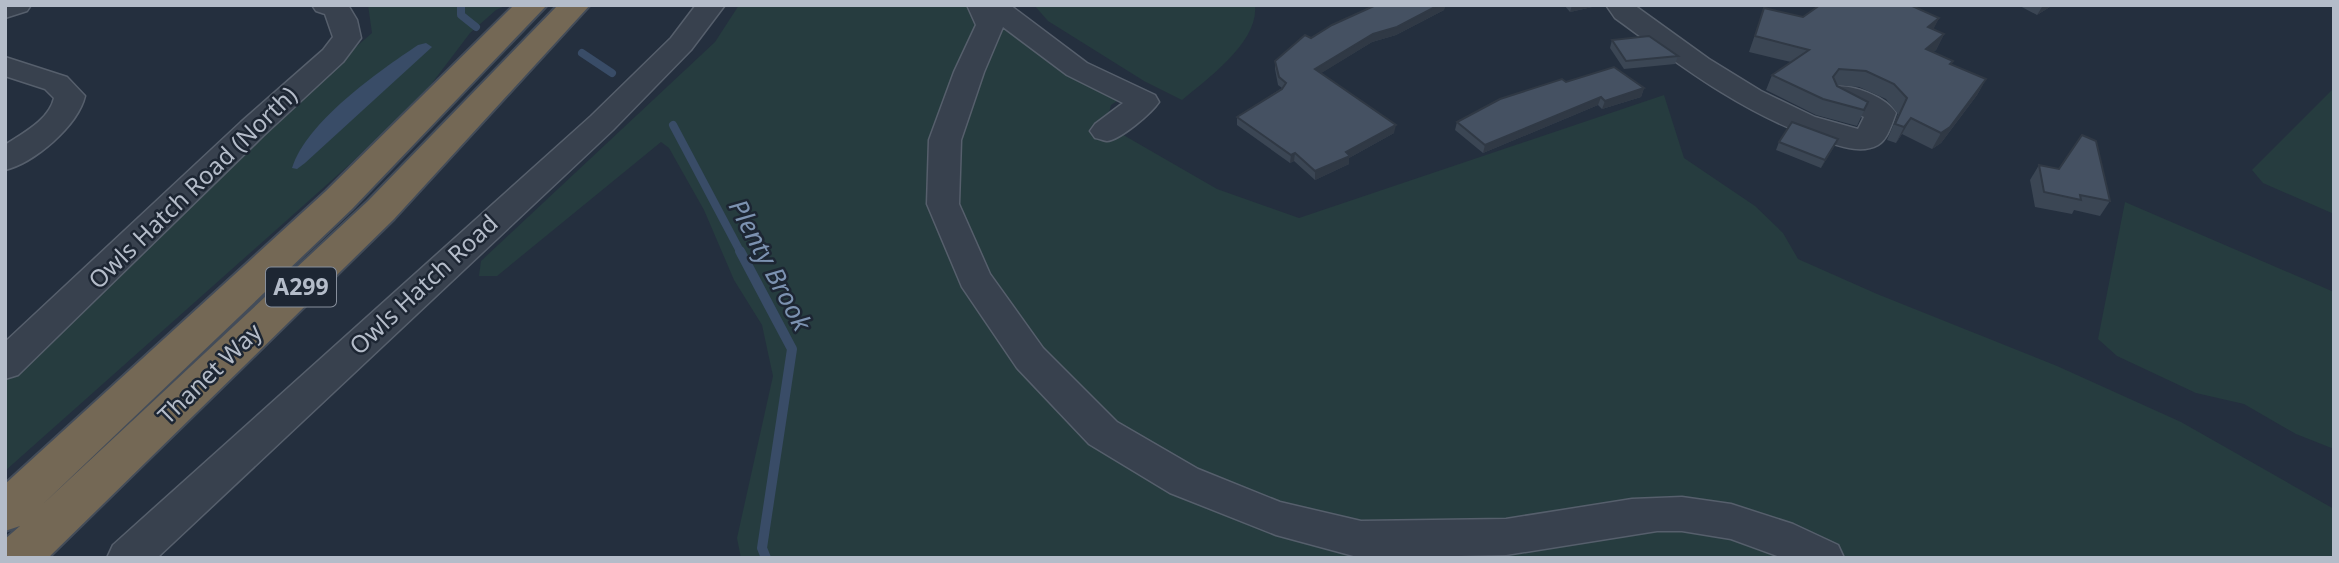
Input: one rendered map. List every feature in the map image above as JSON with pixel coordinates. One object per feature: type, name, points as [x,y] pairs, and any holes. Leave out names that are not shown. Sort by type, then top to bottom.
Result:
[{"type":"highway","name":"Thanet Way","points":[[5,512],[339,200],[532,5]]},
{"type":"highway","name":"Thanet Way","points":[[17,558],[381,210],[575,5]]},
{"type":"street","points":[[5,10],[17,5]]},
{"type":"street","name":"Owls Hatch Road (North)","points":[[5,365],[252,129],[333,56],[347,38],[343,20],[336,8],[326,5]]},
{"type":"street","name":"Owls Hatch Road","points":[[128,558],[602,123],[681,44],[712,5]]},
{"type":"street","points":[[981,5],[990,25],[969,72],[945,140],[943,204],[974,278],[1023,348],[1103,433],[1184,481],[1276,518],[1361,539],[1406,558]]},
{"type":"street","points":[[992,5],[1077,69],[1144,102],[1106,131]]},
{"type":"street","points":[[1620,5],[1625,12],[1732,87],[1778,113],[1806,126],[1849,138],[1863,139],[1871,135],[1881,113],[1843,94]]},
{"type":"street","points":[[5,66],[56,83],[70,96],[70,106],[62,116],[5,160]]},
{"type":"street","points":[[1361,539],[1467,540],[1530,534],[1665,513],[1701,515],[1770,531],[1823,558]]},
{"type":"street","points":[[1550,558],[1587,524]]},
{"type":"green space","points":[[368,5],[507,5],[496,10],[470,33],[423,95],[350,164],[5,471],[5,375],[288,106],[372,33]]},
{"type":"green space","points":[[739,5],[997,5],[1129,93],[1111,105],[1106,125],[1217,189],[1299,218],[1664,95],[1684,158],[1755,206],[1783,233],[1798,259],[1877,294],[2057,366],[2181,422],[2334,509],[2334,558],[741,558],[737,538],[773,376],[762,325],[734,280],[704,210],[669,148],[661,142],[497,276],[479,276],[481,261],[715,42]]},
{"type":"green space","points":[[1034,5],[1255,5],[1254,19],[1241,46],[1218,70],[1182,100],[1144,81],[1048,21]]},
{"type":"green space","points":[[2334,88],[2334,214],[2263,183],[2252,170]]},
{"type":"green space","points":[[2125,202],[2334,292],[2334,449],[2296,434],[2244,404],[2196,393],[2117,356],[2098,339]]},
{"type":"water","points":[[426,43],[432,47],[305,163],[297,169],[292,168],[312,133],[346,99],[402,56]]},
{"type":"building","points":[[1376,5],[1439,5],[1397,27],[1373,34],[1315,69],[1396,125],[1346,152],[1350,156],[1315,171],[1295,153],[1291,155],[1237,117],[1282,89],[1286,83],[1279,77],[1275,61],[1305,35],[1311,38]]},
{"type":"building","points":[[1820,5],[1910,5],[1939,18],[1928,27],[1944,34],[1926,49],[1953,61],[1950,64],[1986,79],[1950,127],[1941,133],[1911,118],[1904,127],[1895,124],[1907,98],[1894,84],[1866,71],[1839,69],[1833,77],[1837,86],[1868,102],[1864,110],[1823,99],[1772,75],[1809,50],[1755,36],[1764,8],[1803,17]]},
{"type":"building","points":[[1649,36],[1678,56],[1626,61],[1612,40]]},
{"type":"building","points":[[1614,67],[1644,88],[1605,101],[1601,97],[1485,145],[1457,122],[1500,99],[1562,79],[1566,82]]},
{"type":"building","points":[[1792,122],[1838,139],[1825,160],[1779,142]]},
{"type":"building","points":[[2082,135],[2096,141],[2110,201],[2080,195],[2081,200],[2044,192],[2039,165],[2059,169]]},
{"type":"waterway","name":"Plenty Brook","points":[[461,5],[461,15],[476,27]]},
{"type":"waterway","name":"Plenty Brook","points":[[582,53],[612,73]]},
{"type":"waterway","name":"Plenty Brook","points":[[673,125],[741,253]]},
{"type":"waterway","name":"Plenty Brook","points":[[740,251],[792,349],[762,548],[766,558]]}]
